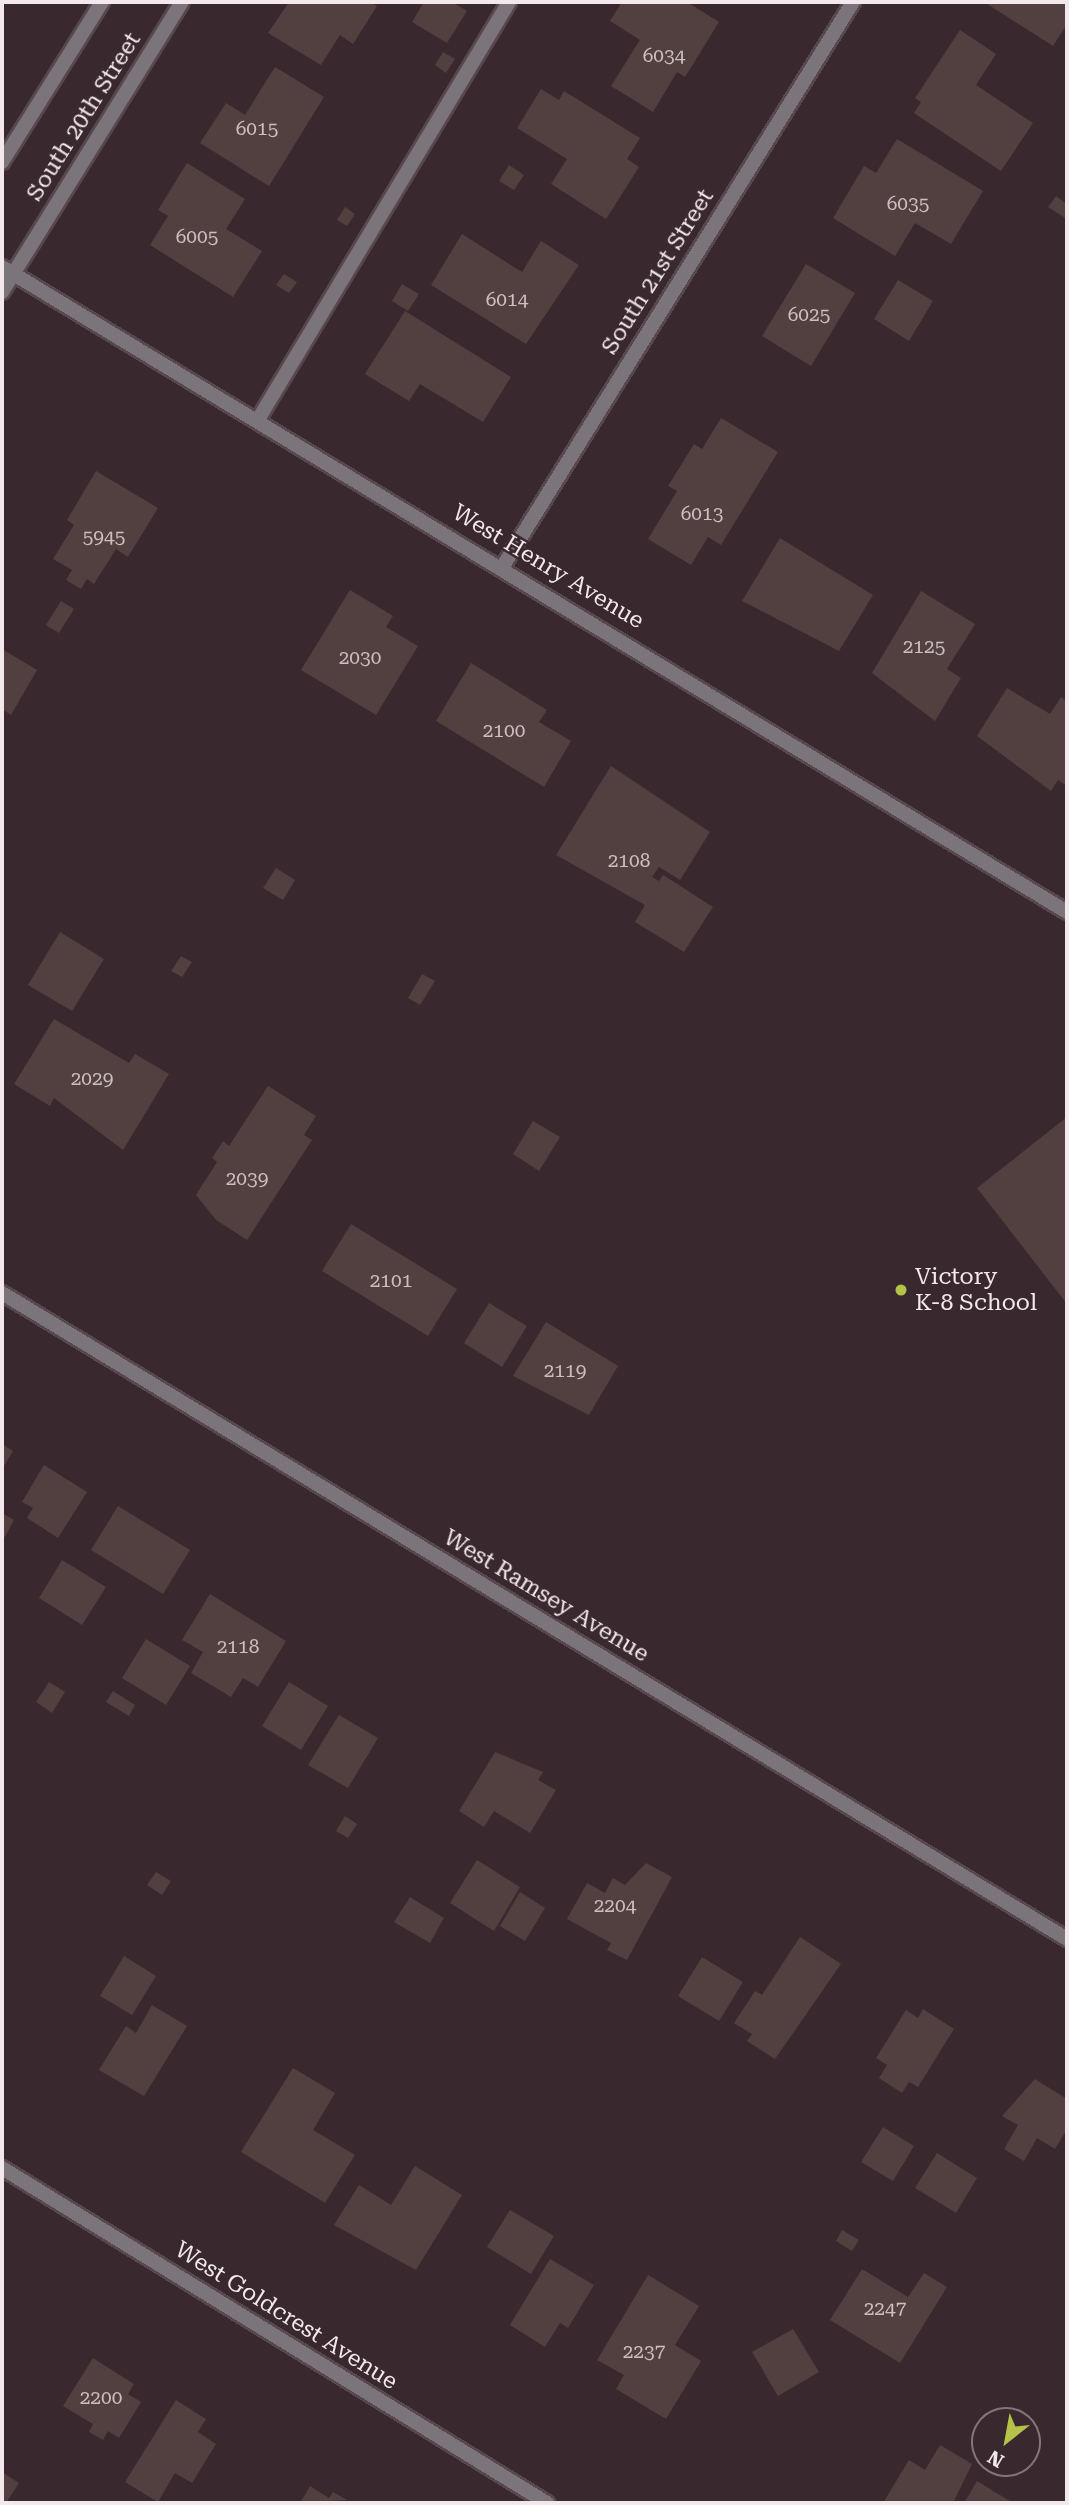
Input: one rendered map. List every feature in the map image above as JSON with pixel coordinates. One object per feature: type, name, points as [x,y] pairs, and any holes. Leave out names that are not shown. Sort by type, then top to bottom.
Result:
[{"type":"street","name":"South 20th Street","points":[[2,162],[102,2]]},
{"type":"street","name":"South 20th Street","points":[[2,292],[9,269],[183,2]]},
{"type":"street","points":[[259,418],[509,2]]},
{"type":"street","name":"South 21st Street","points":[[503,566],[853,2]]},
{"type":"street","name":"West Henry Avenue","points":[[9,269],[503,566],[1067,912]]},
{"type":"street","name":"West Ramsey Avenue","points":[[2,1293],[1067,1939]]},
{"type":"street","name":"West Goldcrest Avenue","points":[[2,2168],[547,2503]]},
{"type":"building","points":[[289,2],[370,2],[377,6],[353,44],[340,35],[321,65],[268,33]]},
{"type":"building","points":[[424,2],[452,2],[467,11],[447,43],[412,22]]},
{"type":"building","points":[[622,2],[687,2],[719,22],[685,77],[677,72],[653,112],[611,86],[640,40],[610,21]]},
{"type":"building","points":[[984,2],[1067,2],[1067,24],[1053,46]]},
{"type":"building","points":[[960,30],[996,54],[976,85],[1033,123],[1001,171],[914,113],[921,102],[915,98]]},
{"type":"building","points":[[443,52],[455,59],[446,73],[435,65]]},
{"type":"building","points":[[275,67],[324,97],[269,186],[200,143],[226,103],[245,115]]},
{"type":"building","points":[[541,89],[559,100],[564,91],[640,138],[627,159],[639,167],[606,219],[551,184],[567,159],[517,128]]},
{"type":"building","points":[[897,139],[983,191],[951,244],[915,223],[895,256],[833,218],[864,166],[876,173]]},
{"type":"building","points":[[187,163],[245,199],[226,229],[262,251],[233,297],[150,245],[168,216],[158,210]]},
{"type":"building","points":[[509,165],[524,175],[514,190],[499,181]]},
{"type":"building","points":[[1056,196],[1067,204],[1065,218],[1048,207]]},
{"type":"building","points":[[345,207],[355,214],[347,226],[337,220]]},
{"type":"building","points":[[462,234],[522,272],[541,241],[579,265],[526,344],[431,285]]},
{"type":"building","points":[[806,264],[855,293],[811,366],[762,336]]},
{"type":"building","points":[[284,274],[297,282],[289,293],[276,285]]},
{"type":"building","points":[[898,280],[933,301],[909,341],[874,319]]},
{"type":"building","points":[[402,284],[419,294],[408,311],[392,301]]},
{"type":"building","points":[[405,311],[511,377],[483,422],[420,384],[409,401],[365,374]]},
{"type":"building","points":[[721,418],[778,452],[721,545],[708,537],[691,565],[648,539],[677,491],[668,486],[694,444],[702,449]]},
{"type":"building","points":[[96,471],[158,508],[128,557],[116,549],[94,584],[87,579],[81,589],[66,580],[72,570],[53,559],[74,525],[67,520]]},
{"type":"building","points":[[780,538],[873,595],[839,651],[742,601]]},
{"type":"building","points":[[350,590],[393,616],[386,627],[418,646],[376,715],[301,670]]},
{"type":"building","points":[[921,591],[975,624],[947,669],[961,678],[935,721],[872,673]]},
{"type":"building","points":[[61,601],[74,609],[59,633],[46,625]]},
{"type":"building","points":[[2,649],[37,670],[11,715],[2,709]]},
{"type":"building","points":[[471,663],[547,710],[539,722],[571,741],[544,787],[436,721]]},
{"type":"building","points":[[1007,688],[1050,714],[1061,697],[1067,701],[1067,786],[1058,780],[1051,791],[977,736]]},
{"type":"building","points":[[611,766],[710,832],[680,880],[659,867],[652,877],[659,881],[663,875],[713,907],[684,952],[635,922],[645,905],[556,855]]},
{"type":"building","points":[[276,868],[295,880],[283,900],[263,888]]},
{"type":"building","points":[[60,932],[104,959],[72,1011],[28,985]]},
{"type":"building","points":[[181,956],[192,962],[182,977],[171,971]]},
{"type":"building","points":[[422,974],[435,981],[420,1005],[408,998]]},
{"type":"building","points":[[54,1019],[129,1063],[135,1054],[169,1074],[123,1150],[54,1098],[50,1106],[14,1084]]},
{"type":"building","points":[[268,1086],[316,1116],[304,1135],[312,1140],[247,1240],[216,1220],[196,1195],[217,1162],[212,1158],[223,1141],[229,1146]]},
{"type":"building","points":[[1067,1117],[1067,1304],[977,1188]]},
{"type":"building","points":[[533,1121],[560,1137],[539,1171],[513,1154]]},
{"type":"building","points":[[351,1224],[457,1289],[428,1336],[322,1271]]},
{"type":"building","points":[[489,1303],[527,1326],[502,1367],[464,1343]]},
{"type":"building","points":[[546,1322],[618,1366],[589,1415],[513,1376]]},
{"type":"building","points":[[2,1444],[13,1451],[2,1469]]},
{"type":"building","points":[[44,1465],[87,1492],[58,1538],[27,1518],[33,1508],[22,1502]]},
{"type":"building","points":[[118,1506],[190,1550],[163,1594],[91,1550]]},
{"type":"building","points":[[2,1513],[14,1520],[2,1542]]},
{"type":"building","points":[[62,1560],[106,1587],[82,1625],[39,1598]]},
{"type":"building","points":[[210,1594],[286,1641],[258,1687],[243,1678],[231,1697],[191,1673],[203,1652],[182,1640]]},
{"type":"building","points":[[146,1639],[190,1666],[166,1705],[122,1678]]},
{"type":"building","points":[[49,1682],[65,1692],[52,1713],[36,1702]]},
{"type":"building","points":[[289,1682],[328,1706],[301,1750],[262,1726]]},
{"type":"building","points":[[113,1691],[135,1705],[129,1716],[106,1702]]},
{"type":"building","points":[[339,1715],[378,1738],[348,1788],[308,1765]]},
{"type":"building","points":[[495,1752],[543,1772],[538,1780],[556,1790],[530,1833],[494,1811],[484,1827],[459,1811]]},
{"type":"building","points":[[345,1816],[357,1824],[348,1838],[336,1831]]},
{"type":"building","points":[[477,1860],[520,1887],[494,1931],[450,1903]]},
{"type":"building","points":[[646,1863],[672,1877],[627,1960],[607,1950],[611,1943],[567,1919],[587,1883],[605,1893],[613,1878],[625,1885]]},
{"type":"building","points":[[156,1872],[171,1881],[162,1895],[147,1885]]},
{"type":"building","points":[[520,1892],[545,1908],[525,1941],[500,1926]]},
{"type":"building","points":[[410,1897],[444,1918],[430,1943],[394,1922]]},
{"type":"building","points":[[800,1937],[841,1964],[775,2059],[747,2041],[752,2034],[734,2023],[755,1991],[762,1995]]},
{"type":"building","points":[[124,1956],[156,1976],[132,2015],[100,1996]]},
{"type":"building","points":[[702,1957],[743,1982],[719,2021],[678,1996]]},
{"type":"building","points":[[152,2005],[187,2026],[144,2096],[99,2070],[126,2026],[136,2033]]},
{"type":"building","points":[[923,2009],[954,2029],[918,2087],[909,2082],[902,2093],[879,2078],[887,2065],[876,2058],[906,2010],[918,2018]]},
{"type":"building","points":[[293,2068],[335,2093],[313,2130],[355,2155],[325,2203],[241,2152]]},
{"type":"building","points":[[1035,2079],[1067,2099],[1067,2129],[1055,2149],[1037,2138],[1024,2161],[1004,2149],[1018,2125],[1002,2116]]},
{"type":"building","points":[[883,2127],[914,2146],[893,2181],[861,2162]]},
{"type":"building","points":[[937,2153],[977,2178],[956,2213],[915,2188]]},
{"type":"building","points":[[415,2166],[462,2195],[416,2270],[334,2225],[359,2185],[391,2205]]},
{"type":"building","points":[[510,2210],[554,2236],[531,2274],[487,2247]]},
{"type":"building","points":[[842,2230],[859,2240],[852,2251],[836,2241]]},
{"type":"building","points":[[550,2259],[594,2285],[568,2328],[560,2323],[545,2347],[510,2325]]},
{"type":"building","points":[[862,2269],[908,2297],[924,2273],[947,2287],[900,2363],[830,2320]]},
{"type":"building","points":[[648,2275],[699,2306],[675,2345],[701,2361],[666,2419],[616,2389],[624,2375],[597,2360]]},
{"type":"building","points":[[793,2329],[819,2372],[778,2396],[752,2352]]},
{"type":"building","points":[[93,2358],[134,2384],[128,2394],[141,2402],[119,2438],[108,2431],[103,2440],[89,2432],[93,2424],[63,2406]]},
{"type":"building","points":[[176,2400],[206,2419],[198,2432],[216,2444],[192,2483],[175,2473],[158,2502],[125,2482]]},
{"type":"building","points":[[940,2445],[971,2463],[953,2503],[883,2503],[909,2460],[925,2470]]},
{"type":"building","points":[[2,2472],[19,2483],[6,2503],[2,2503]]},
{"type":"building","points":[[977,2481],[1013,2503],[964,2503]]},
{"type":"building","points":[[310,2486],[329,2498],[333,2492],[347,2500],[300,2503]]},
{"type":"place","name":"Victory K-8 School","points":[[901,1290]]}]
